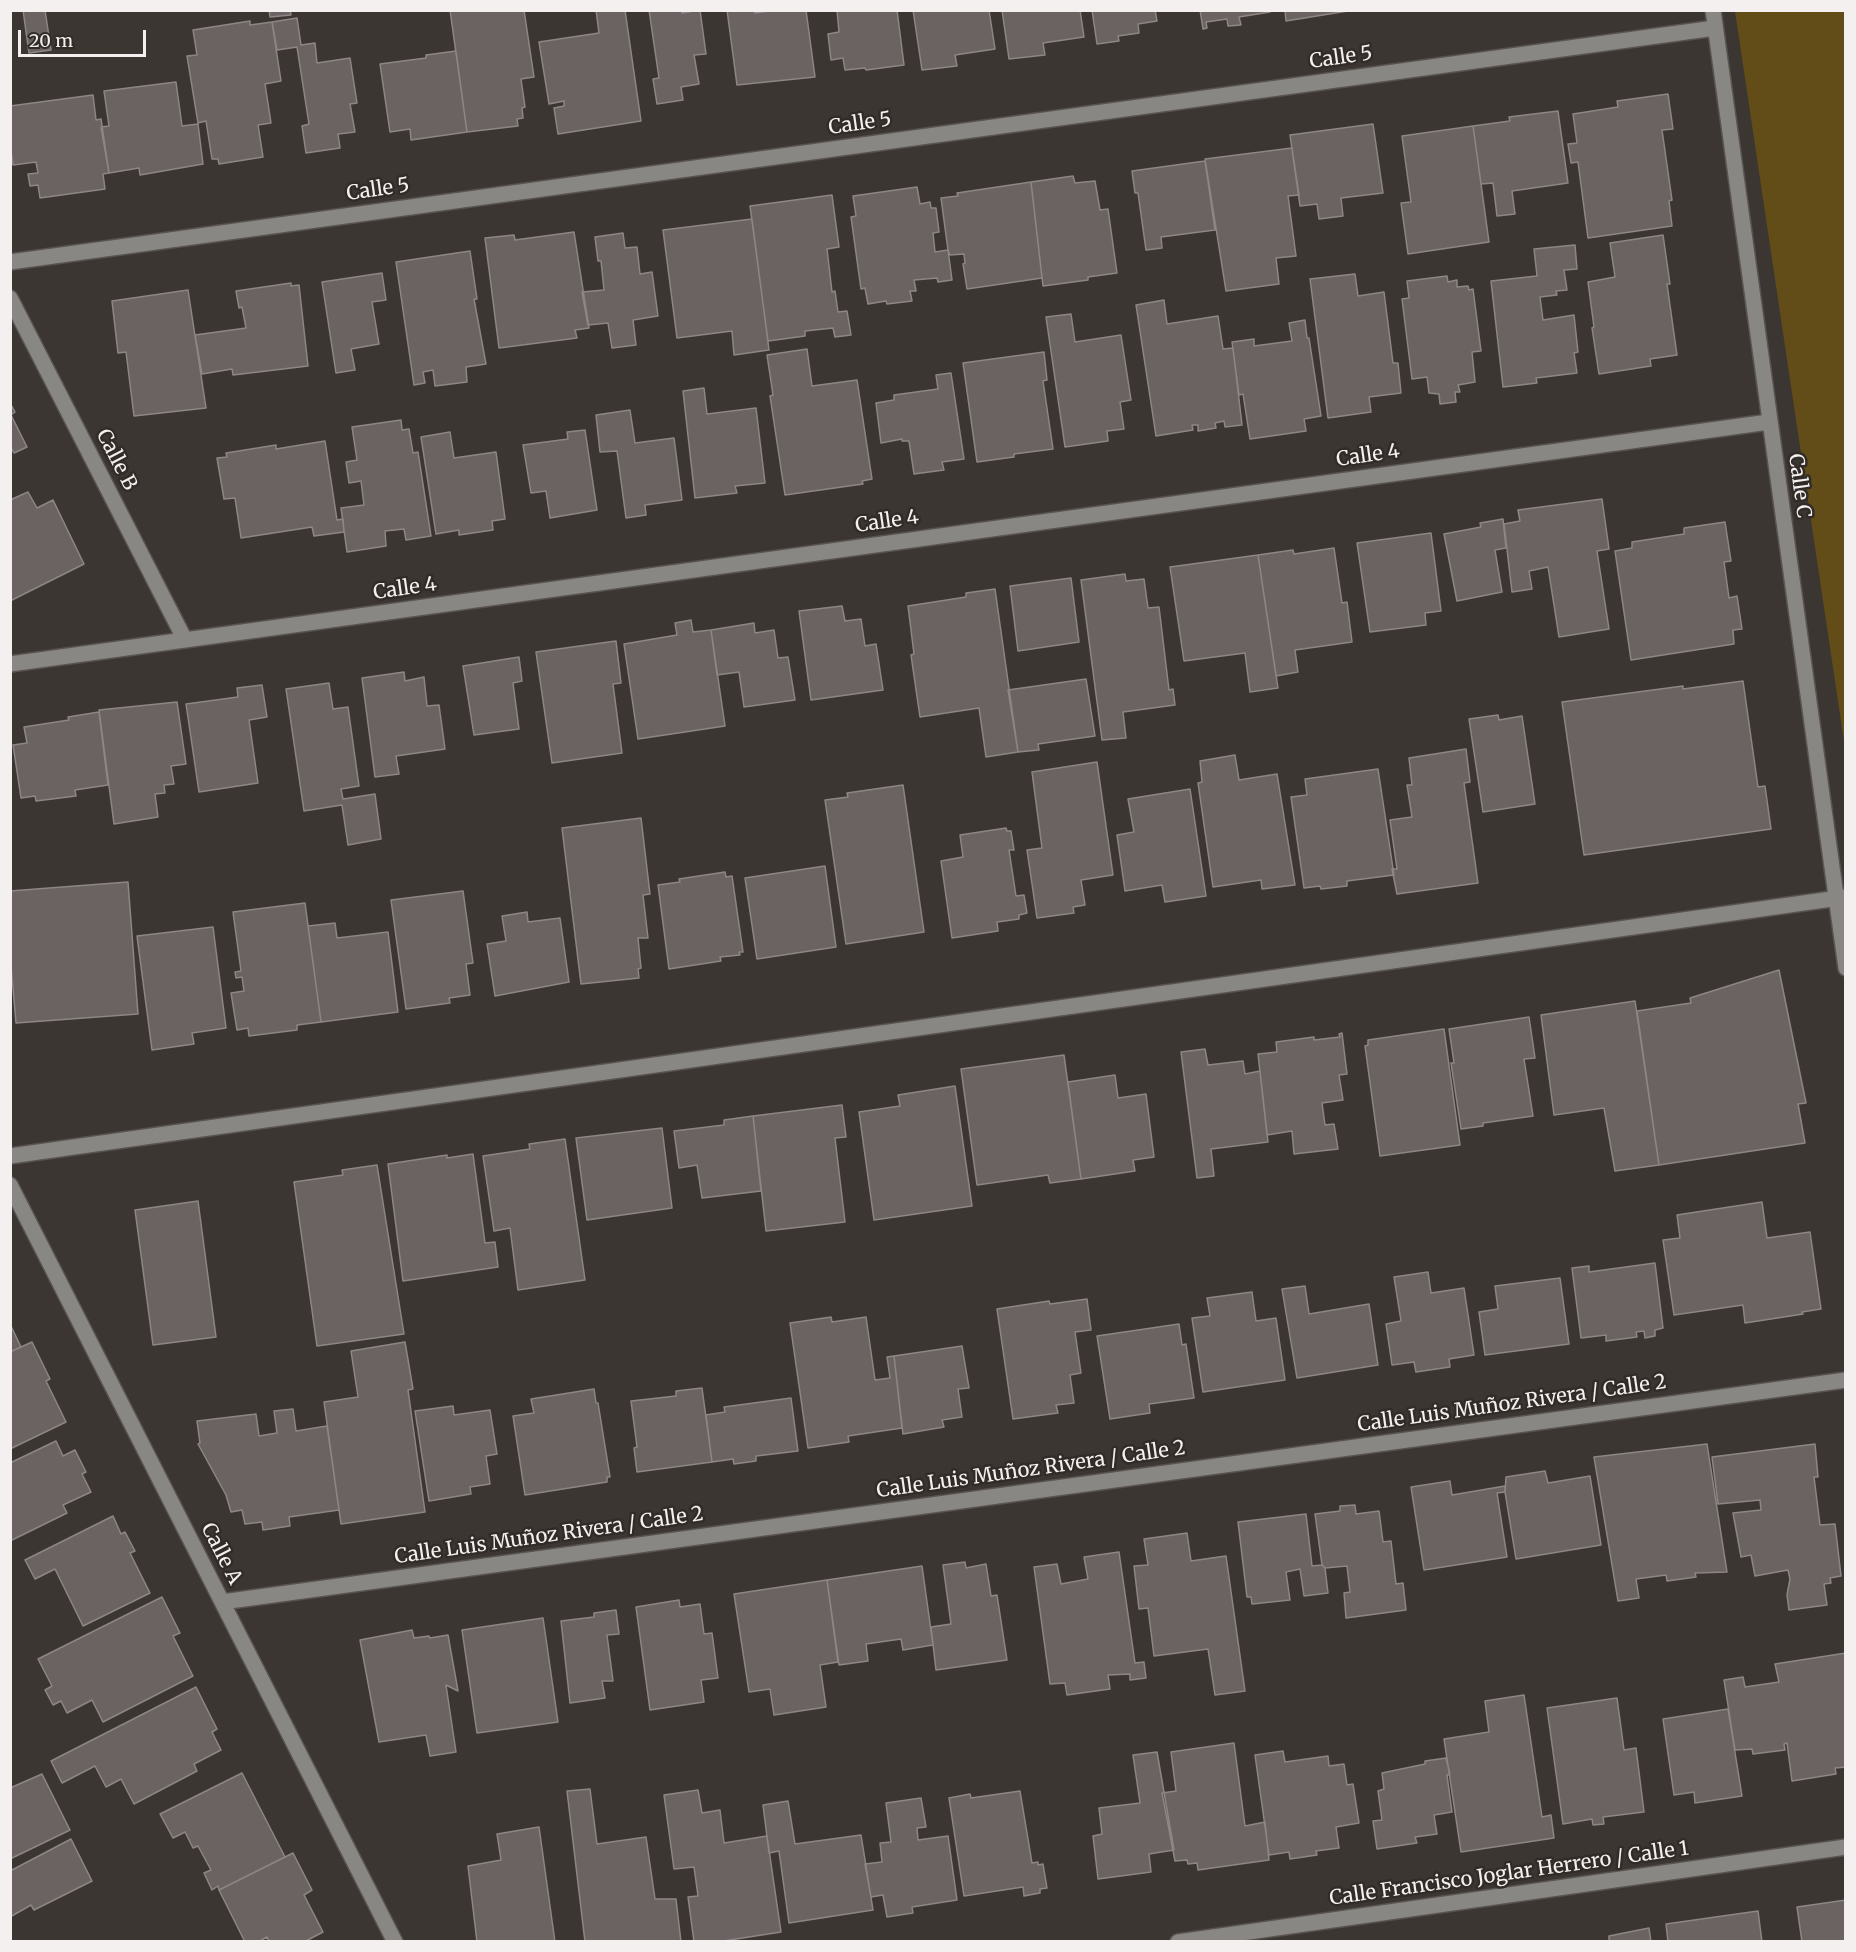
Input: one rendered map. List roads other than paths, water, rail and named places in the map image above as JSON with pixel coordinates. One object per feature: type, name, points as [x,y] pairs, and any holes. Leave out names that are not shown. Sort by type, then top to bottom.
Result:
[{"type":"street","name":"Calle C","points":[[1713,10],[1769,422],[1841,897],[1845,968]]},
{"type":"street","name":"Calle 5","points":[[10,262],[1715,28]]},
{"type":"street","name":"Calle B","points":[[10,298],[185,640]]},
{"type":"street","name":"Calle 4","points":[[10,664],[1769,422]]},
{"type":"street","points":[[10,1156],[1841,897]]},
{"type":"street","name":"Calle A","points":[[10,1185],[395,1941]]},
{"type":"street","name":"Calle Luis Muñoz Rivera / Calle 2","points":[[222,1602],[1845,1380]]},
{"type":"street","name":"Calle Francisco Joglar Herrero / Calle 1","points":[[1178,1941],[1845,1847]]}]
